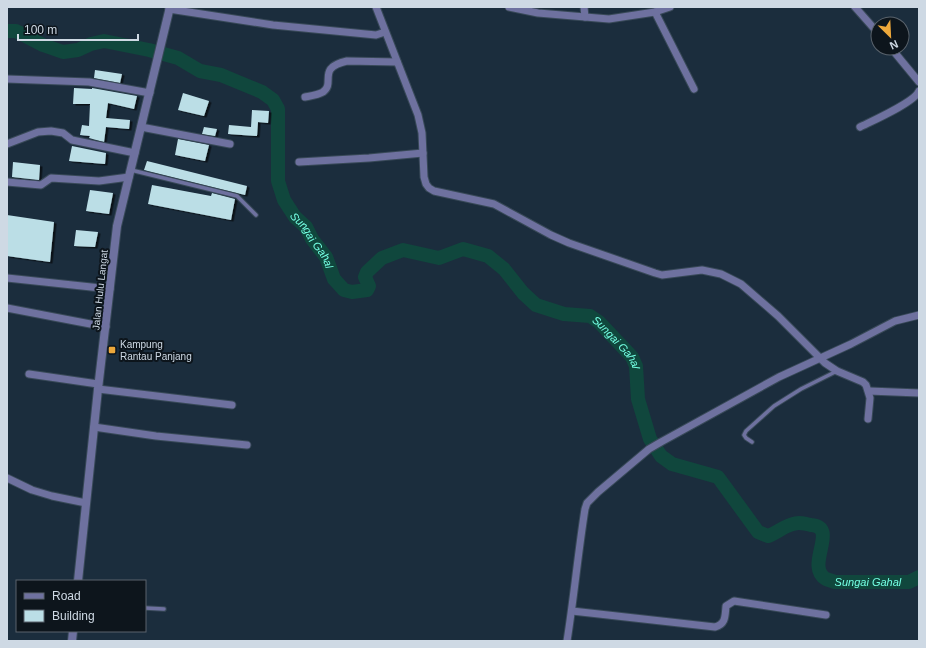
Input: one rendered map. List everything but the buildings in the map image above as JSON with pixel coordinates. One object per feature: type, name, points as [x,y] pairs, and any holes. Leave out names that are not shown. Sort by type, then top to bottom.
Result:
[{"type":"street","points":[[376,7],[418,115],[422,133],[424,177],[429,188],[434,191],[494,204],[551,235],[569,243],[655,273],[662,275],[702,270],[721,274],[741,284],[778,316],[820,358],[836,371],[863,382],[869,391],[870,398],[868,419]]},
{"type":"street","points":[[509,7],[538,13],[609,19],[655,12],[670,7]]},
{"type":"street","points":[[584,7],[586,17]]},
{"type":"street","points":[[855,7],[870,24]]},
{"type":"street","points":[[169,8],[273,25],[376,35],[385,32]]},
{"type":"street","name":"Jalan Hulu Langat","points":[[78,580],[98,387],[117,226],[150,93],[169,8]]},
{"type":"street","points":[[655,12],[694,89]]},
{"type":"street","points":[[898,56],[919,82]]},
{"type":"street","points":[[305,97],[320,94],[327,88],[329,71],[332,67],[339,63],[347,61],[397,62]]},
{"type":"street","points":[[7,79],[89,82],[150,93]]},
{"type":"street","points":[[860,127],[910,101],[918,94],[919,91]]},
{"type":"street","points":[[141,127],[230,144]]},
{"type":"street","points":[[7,144],[38,132],[51,131],[63,133],[72,140],[135,153]]},
{"type":"street","points":[[300,162],[423,153]]},
{"type":"street","points":[[7,182],[41,185],[51,178],[99,181],[130,174]]},
{"type":"street","points":[[7,278],[110,289]]},
{"type":"street","points":[[7,308],[106,327]]},
{"type":"street","points":[[567,641],[572,611],[577,560],[587,503],[649,449],[661,442],[779,377],[895,321],[919,315]]},
{"type":"street","points":[[29,374],[98,387],[232,405]]},
{"type":"street","points":[[869,391],[919,393]]},
{"type":"street","points":[[94,427],[156,436],[246,445]]},
{"type":"street","points":[[7,478],[32,490],[86,503]]},
{"type":"street","points":[[572,611],[715,626],[723,623],[725,620],[726,606],[734,601],[826,615]]},
{"type":"lane","points":[[130,174],[237,196],[256,215]]},
{"type":"lane","points":[[752,442],[744,435],[746,431],[774,406],[801,389],[836,371]]},
{"type":"lane","points":[[146,608],[164,609]]},
{"type":"waterway","name":"Sungai Gahal","points":[[7,31],[16,31],[43,45],[63,52],[78,50],[91,44],[104,41],[149,50],[178,58],[200,71],[221,75],[262,92],[273,100],[278,109],[278,181],[284,200],[295,217],[306,227],[312,239],[326,257],[334,279],[344,290],[352,292],[367,290],[369,286],[365,277],[367,272],[382,258],[403,250],[439,258],[463,249],[488,256],[504,269],[523,293],[536,305],[564,314],[590,316],[599,322],[632,357],[636,366],[638,399],[650,439],[661,456],[672,464],[718,477],[758,532],[768,536],[787,526],[798,523],[819,527],[822,532],[823,540],[818,565],[820,573],[826,579],[835,582],[909,582],[919,577]]},
{"type":"place","name":"Kampung Rantau Panjang","points":[[112,350]]}]
